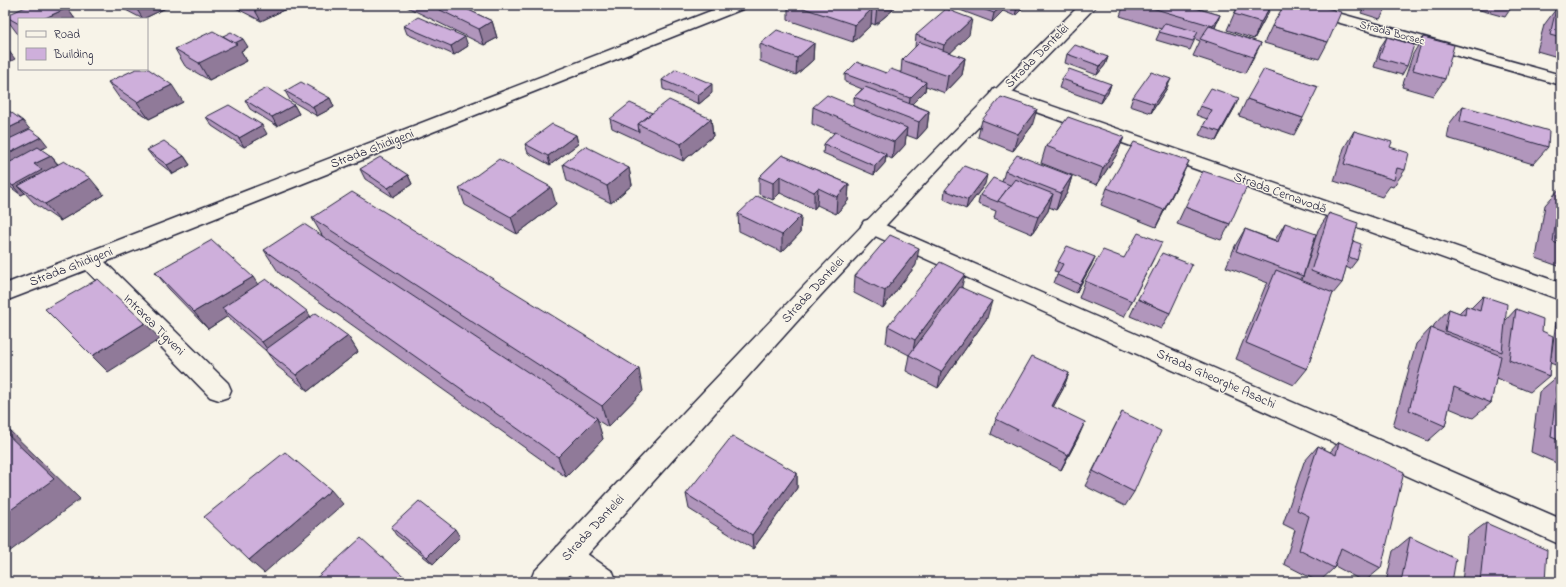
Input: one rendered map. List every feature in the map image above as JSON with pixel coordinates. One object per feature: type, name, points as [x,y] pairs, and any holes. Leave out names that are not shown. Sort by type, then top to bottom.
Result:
[{"type":"street","name":"Strada Ghidigeni","points":[[5,293],[740,5]]},
{"type":"street","name":"Strada Dantelei","points":[[544,582],[872,226],[1000,93],[1089,5]]},
{"type":"street","name":"Strada Borsec","points":[[1292,5],[1561,80]]},
{"type":"street","name":"Strada Cernavodă","points":[[1000,93],[1561,292]]},
{"type":"street","name":"Strada Gheorghe Asachi","points":[[872,226],[1561,532]]},
{"type":"street","name":"Intrarea Tigveni","points":[[89,260],[219,390]]},
{"type":"street","points":[[567,556],[603,582]]},
{"type":"building","points":[[30,5],[61,5],[67,8],[45,18],[18,18],[18,23],[5,16]]},
{"type":"building","points":[[430,5],[458,5],[492,21],[479,29]]},
{"type":"building","points":[[794,5],[860,5],[872,9],[855,25]]},
{"type":"building","points":[[868,5],[881,5],[877,8]]},
{"type":"building","points":[[971,5],[1003,5],[994,13]]},
{"type":"building","points":[[1142,5],[1185,5],[1220,15],[1213,26]]},
{"type":"building","points":[[1239,5],[1271,5],[1261,22],[1234,14]]},
{"type":"building","points":[[1284,5],[1317,5],[1341,12],[1328,42],[1272,26]]},
{"type":"building","points":[[1500,5],[1512,5],[1511,8]]},
{"type":"building","points":[[946,9],[972,19],[944,45],[916,35]]},
{"type":"building","points":[[1556,9],[1561,10],[1561,38],[1550,35]]},
{"type":"building","points":[[418,17],[465,37],[451,46],[404,26]]},
{"type":"building","points":[[1165,23],[1198,32],[1193,41],[1159,32]]},
{"type":"building","points":[[1209,26],[1261,43],[1253,57],[1200,39]]},
{"type":"building","points":[[777,30],[814,43],[797,58],[760,44]]},
{"type":"building","points":[[213,31],[237,44],[199,63],[175,49]]},
{"type":"building","points":[[231,32],[243,39],[235,43],[223,36]]},
{"type":"building","points":[[1387,37],[1414,45],[1407,66],[1379,58]]},
{"type":"building","points":[[1423,37],[1454,45],[1445,79],[1413,70]]},
{"type":"building","points":[[920,42],[965,58],[948,76],[902,60]]},
{"type":"building","points":[[1075,45],[1108,57],[1100,66],[1067,54]]},
{"type":"building","points":[[857,62],[886,73],[891,69],[926,82],[910,98],[845,74]]},
{"type":"building","points":[[148,69],[172,85],[137,102],[108,82],[134,70],[148,70]]},
{"type":"building","points":[[676,69],[712,84],[698,95],[662,80]]},
{"type":"building","points":[[1069,69],[1111,84],[1104,94],[1062,79]]},
{"type":"building","points":[[1264,69],[1318,87],[1303,118],[1247,99]]},
{"type":"building","points":[[1151,72],[1171,79],[1154,104],[1133,97]]},
{"type":"building","points":[[301,82],[330,98],[313,107],[285,91]]},
{"type":"building","points":[[865,87],[929,111],[919,122],[854,97]]},
{"type":"building","points":[[267,88],[294,105],[272,117],[245,100]]},
{"type":"building","points":[[1211,88],[1239,98],[1220,132],[1203,126],[1212,110],[1200,106]]},
{"type":"building","points":[[827,95],[907,128],[894,142],[813,107]]},
{"type":"building","points":[[1001,97],[1037,109],[1018,134],[982,120]]},
{"type":"building","points":[[669,100],[711,119],[681,144],[638,124]]},
{"type":"building","points":[[630,103],[652,113],[638,124],[639,132],[610,119]]},
{"type":"building","points":[[229,105],[262,125],[239,138],[206,117]]},
{"type":"building","points":[[1463,106],[1549,131],[1548,147],[1460,121]]},
{"type":"building","points":[[5,108],[23,121],[5,130]]},
{"type":"building","points":[[1068,117],[1124,137],[1103,168],[1046,146]]},
{"type":"building","points":[[552,124],[576,135],[548,156],[525,144]]},
{"type":"building","points":[[30,129],[41,137],[5,155],[5,141]]},
{"type":"building","points":[[1354,131],[1392,142],[1390,147],[1409,153],[1405,170],[1397,168],[1394,180],[1344,164]]},
{"type":"building","points":[[835,132],[886,154],[875,166],[824,144]]},
{"type":"building","points":[[164,141],[184,156],[167,165],[147,150]]},
{"type":"building","points":[[1134,142],[1189,161],[1164,210],[1107,188]]},
{"type":"building","points":[[585,146],[629,168],[607,186],[563,164]]},
{"type":"building","points":[[38,147],[51,156],[34,164],[42,170],[13,186],[5,180],[5,165]]},
{"type":"building","points":[[782,155],[849,184],[837,197],[818,188],[814,192],[780,176],[773,183],[759,177]]},
{"type":"building","points":[[1017,155],[1072,176],[1061,193],[1005,171]]},
{"type":"building","points":[[380,157],[408,175],[388,188],[360,169]]},
{"type":"building","points":[[499,159],[551,187],[511,217],[459,188]]},
{"type":"building","points":[[64,161],[90,178],[45,204],[18,186]]},
{"type":"building","points":[[964,166],[987,175],[968,200],[945,190]]},
{"type":"building","points":[[1203,171],[1247,186],[1230,224],[1185,207]]},
{"type":"building","points":[[993,178],[1010,185],[998,202],[980,195]]},
{"type":"building","points":[[1015,179],[1053,194],[1038,217],[998,201]]},
{"type":"building","points":[[1560,188],[1561,189],[1561,245],[1553,242]]},
{"type":"building","points":[[352,192],[639,369],[602,406],[312,218]]},
{"type":"building","points":[[757,196],[801,216],[782,235],[738,214]]},
{"type":"building","points":[[1329,213],[1358,223],[1342,283],[1311,271]]},
{"type":"building","points":[[1285,223],[1316,234],[1303,276],[1236,251],[1245,229],[1278,242]]},
{"type":"building","points":[[304,224],[597,418],[558,457],[264,250]]},
{"type":"building","points":[[1138,233],[1162,242],[1132,301],[1085,281],[1103,250],[1124,258]]},
{"type":"building","points":[[890,235],[919,248],[885,291],[855,276]]},
{"type":"building","points":[[212,240],[253,277],[194,312],[155,272]]},
{"type":"building","points":[[1353,241],[1361,244],[1357,260],[1349,257]]},
{"type":"building","points":[[1067,246],[1095,257],[1080,284],[1057,275],[1063,264],[1058,262]]},
{"type":"building","points":[[1162,253],[1192,265],[1170,313],[1138,299]]},
{"type":"building","points":[[940,262],[965,274],[915,340],[888,326]]},
{"type":"building","points":[[1276,270],[1333,293],[1307,369],[1246,343]]},
{"type":"building","points":[[98,279],[145,323],[92,356],[45,309]]},
{"type":"building","points":[[266,279],[307,311],[262,342],[222,308]]},
{"type":"building","points":[[960,287],[992,301],[941,372],[909,355]]},
{"type":"building","points":[[1483,296],[1507,304],[1502,352],[1445,331],[1449,309],[1465,315],[1466,306],[1480,311]]},
{"type":"building","points":[[1516,309],[1543,319],[1542,331],[1553,336],[1549,376],[1509,360]]},
{"type":"building","points":[[316,313],[348,336],[296,375],[265,350]]},
{"type":"building","points":[[1431,328],[1501,356],[1491,403],[1454,387],[1445,426],[1409,410]]},
{"type":"building","points":[[1032,356],[1069,373],[1052,406],[1085,422],[1068,455],[996,419]]},
{"type":"building","points":[[1558,376],[1561,378],[1561,441],[1551,437]]},
{"type":"building","points":[[1122,412],[1161,431],[1134,492],[1093,471]]},
{"type":"building","points":[[5,432],[54,479],[5,514]]},
{"type":"building","points":[[732,436],[797,473],[752,535],[686,494]]},
{"type":"building","points":[[1339,442],[1404,472],[1381,568],[1341,548],[1334,568],[1299,550],[1309,516],[1297,510],[1318,446],[1336,455]]},
{"type":"building","points":[[285,452],[331,490],[249,560],[204,517]]},
{"type":"building","points":[[419,501],[455,529],[427,557],[391,527]]},
{"type":"building","points":[[1486,523],[1547,550],[1545,582],[1480,582]]},
{"type":"building","points":[[1410,537],[1456,559],[1452,582],[1401,582]]},
{"type":"building","points":[[361,538],[410,582],[312,582]]}]
